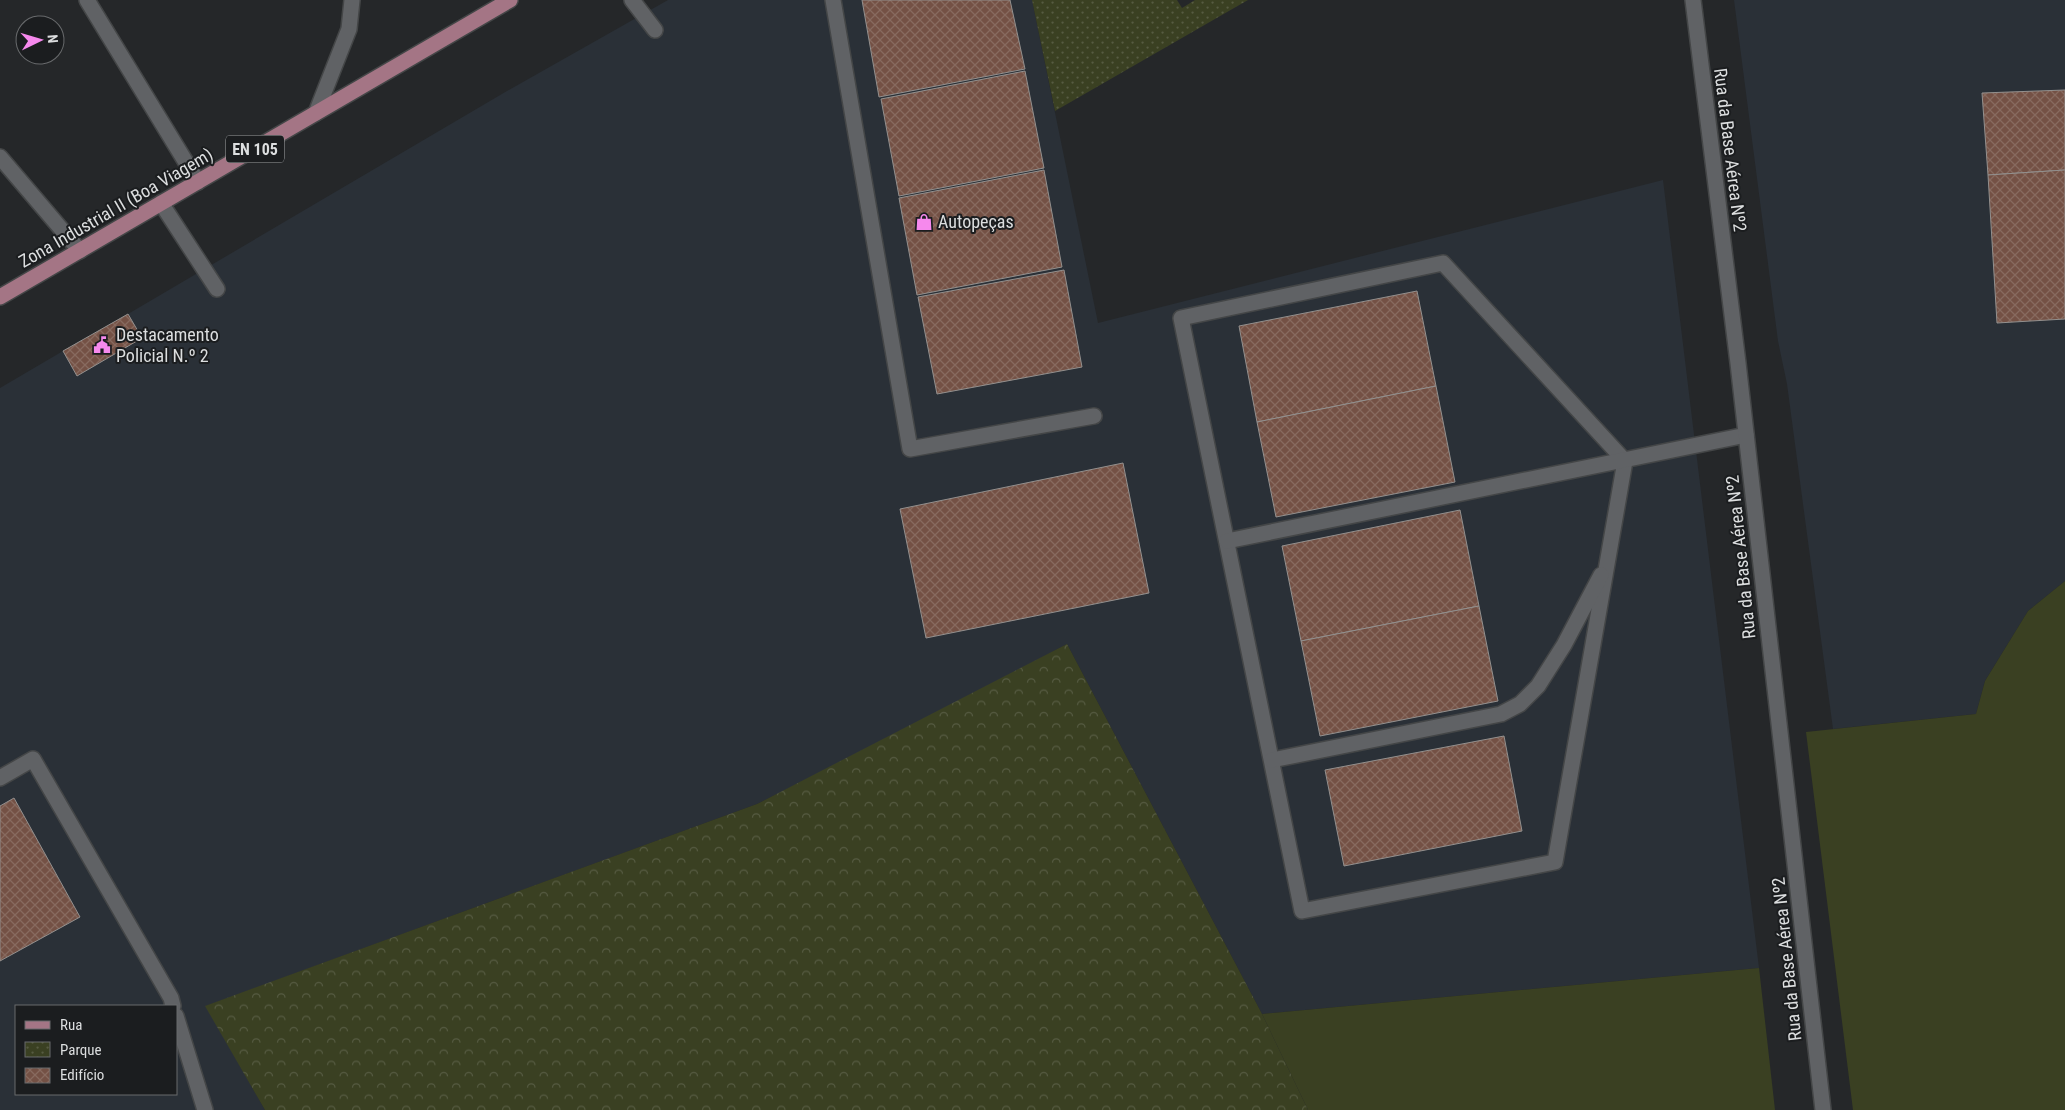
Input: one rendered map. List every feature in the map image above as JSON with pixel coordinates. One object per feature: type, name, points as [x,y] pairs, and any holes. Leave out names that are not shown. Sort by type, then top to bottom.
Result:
[{"type":"main road","name":"Zona Industrial II (Boa Viagem)","points":[[0,297],[510,0]]},
{"type":"street","points":[[87,0],[198,182]]},
{"type":"street","points":[[316,113],[348,29],[352,0]]},
{"type":"street","points":[[632,0],[655,30]]},
{"type":"street","points":[[833,0],[910,449],[1094,416]]},
{"type":"street","name":"Rua da Base Aérea Nº2","points":[[1693,0],[1746,435],[1823,1110]]},
{"type":"street","points":[[0,157],[80,251]]},
{"type":"street","points":[[161,203],[217,290]]},
{"type":"street","points":[[1443,263],[1625,460],[1555,862],[1302,911],[1182,318],[1443,263]]},
{"type":"street","points":[[1227,540],[1746,435]]},
{"type":"street","points":[[1272,760],[1501,714],[1520,704],[1538,686],[1564,645],[1608,562]]},
{"type":"street","points":[[0,778],[32,759],[166,989],[173,1005]]},
{"type":"street","points":[[178,1022],[205,1110]]},
{"type":"shaded area","points":[[668,0],[1032,0],[1098,323],[1663,180],[1759,968],[1262,1014],[1067,644],[939,713],[757,804],[206,1006],[265,1110],[0,1110],[0,388],[63,351],[77,375],[142,339],[128,314],[507,91]]},
{"type":"shaded area","points":[[1734,0],[2065,0],[2065,581],[2028,611],[1985,681],[1976,714],[1833,729],[1787,384],[1778,341]]},
{"type":"green space","points":[[1032,0],[1177,0],[1182,8],[1195,0],[1248,0],[1055,111]]},
{"type":"green space","points":[[2065,581],[2065,1110],[1853,1110],[1806,732],[1976,714],[1985,681],[2028,611]]},
{"type":"green space","points":[[1067,644],[1262,1014],[1308,1110],[265,1110],[205,1006],[757,804]]},
{"type":"green space","points":[[1759,968],[1775,1110],[1308,1110],[1262,1014]]},
{"type":"building","points":[[862,0],[1010,0],[1025,69],[879,97]]},
{"type":"building","points":[[1025,71],[1044,168],[899,196],[881,99]]},
{"type":"building","points":[[2065,90],[2065,170],[1988,175],[1982,93]]},
{"type":"building","points":[[1044,170],[1062,267],[917,295],[899,198]]},
{"type":"building","points":[[2065,170],[2065,319],[1997,323],[1988,175]]},
{"type":"building","points":[[1064,270],[1082,367],[937,394],[918,297]]},
{"type":"building","points":[[1417,291],[1436,386],[1257,422],[1239,326]]},
{"type":"building","name":"Destacamento Policial N.º 2","points":[[128,314],[142,338],[77,376],[63,351]]},
{"type":"building","points":[[1436,386],[1455,482],[1276,517],[1257,422]]},
{"type":"building","points":[[1123,463],[1149,593],[926,638],[900,509]]},
{"type":"building","points":[[1460,510],[1479,606],[1301,641],[1282,546]]},
{"type":"building","points":[[1479,606],[1498,701],[1320,736],[1301,641]]},
{"type":"building","points":[[1504,736],[1522,831],[1344,866],[1325,770]]},
{"type":"building","points":[[14,798],[80,917],[0,961],[0,806]]},
{"type":"place","name":"Autopeças","points":[[924,222]]},
{"type":"place","name":"Destacamento Policial N.º 2","points":[[102,345]]}]
